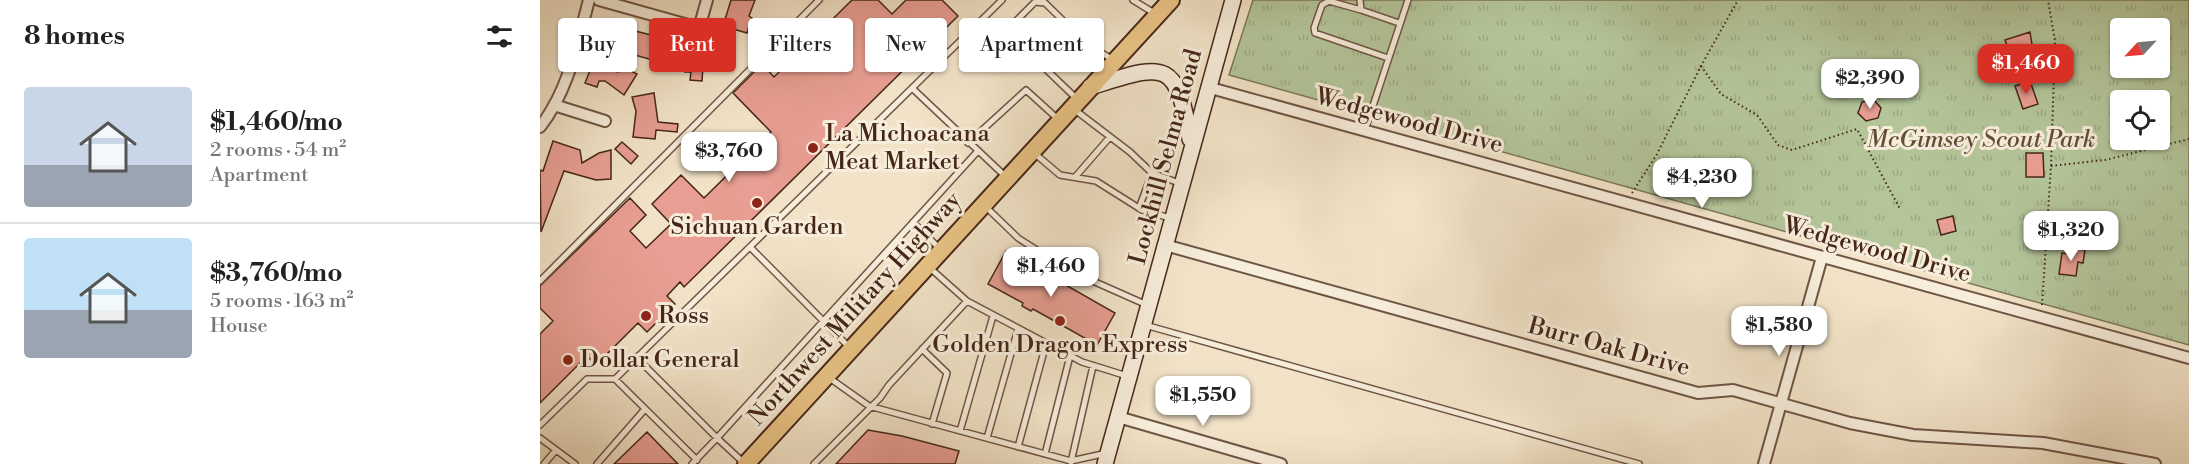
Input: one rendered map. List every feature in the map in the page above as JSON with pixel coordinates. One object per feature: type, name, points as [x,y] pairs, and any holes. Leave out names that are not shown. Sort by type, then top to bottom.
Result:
[{"type":"main road","name":"Northwest Military Highway","points":[[745,464],[1171,0]]},
{"type":"main road","name":"Lockhill Selma Road","points":[[1106,458],[1207,87],[1233,0]]},
{"type":"main road","points":[[1090,87],[1153,70],[1172,79],[1182,95],[1192,146]]},
{"type":"street","points":[[540,127],[554,105],[570,69],[589,0]]},
{"type":"street","points":[[599,0],[699,28],[707,0]]},
{"type":"street","name":"Wedgewood Drive","points":[[1207,87],[2189,358]]},
{"type":"street","points":[[554,105],[605,122]]},
{"type":"street","name":"Burr Oak Drive","points":[[1165,245],[1698,393],[1733,390],[1850,423],[1913,435],[2043,443],[2156,464]]},
{"type":"street","points":[[1764,464],[1822,257]]},
{"type":"street","points":[[1118,417],[1281,464]]},
{"type":"lane","points":[[540,281],[819,0]]},
{"type":"lane","points":[[615,379],[1002,0]]},
{"type":"lane","points":[[1133,0],[1158,14]]},
{"type":"lane","points":[[1360,0],[1361,10]]},
{"type":"lane","points":[[1365,130],[1408,0]]},
{"type":"lane","points":[[1114,61],[1085,42],[1043,1],[1035,2],[1006,31],[1108,138],[1130,152],[1152,173],[1181,184]]},
{"type":"lane","points":[[1388,57],[1315,33],[1322,5],[1329,1],[1399,24]]},
{"type":"lane","points":[[912,88],[1007,178]]},
{"type":"lane","points":[[968,143],[1026,90],[1060,120]]},
{"type":"lane","points":[[1076,176],[1108,138]]},
{"type":"lane","points":[[1032,151],[1060,175],[1096,181],[1139,208],[1172,218]]},
{"type":"lane","points":[[540,425],[587,379],[615,379],[695,462],[977,152]]},
{"type":"lane","points":[[1139,208],[1152,173]]},
{"type":"lane","points":[[983,204],[1018,238],[1068,270],[1148,306]]},
{"type":"lane","points":[[913,222],[942,250]]},
{"type":"lane","points":[[750,247],[851,349]]},
{"type":"lane","points":[[927,266],[967,302],[1070,356],[1093,366],[1129,376]]},
{"type":"lane","points":[[814,464],[869,406],[880,398],[889,385],[967,302]]},
{"type":"lane","points":[[960,431],[993,316]]},
{"type":"lane","points":[[1144,324],[1639,464]]},
{"type":"lane","points":[[987,438],[1017,328]]},
{"type":"lane","points":[[1018,447],[1046,344]]},
{"type":"lane","points":[[922,349],[947,373],[932,423]]},
{"type":"lane","points":[[1045,454],[1070,356]]},
{"type":"lane","points":[[636,357],[745,464]]},
{"type":"lane","points":[[1072,463],[1093,366]]},
{"type":"lane","points":[[826,376],[869,406],[1072,463],[1106,458]]},
{"type":"lane","points":[[597,464],[645,408]]},
{"type":"lane","points":[[540,438],[574,464]]},
{"type":"lane","points":[[544,464],[556,450]]},
{"type":"path","points":[[1626,203],[1657,154],[1701,66],[1738,0]]},
{"type":"path","points":[[2040,317],[2052,166],[2055,41],[2048,0]]},
{"type":"path","points":[[1701,66],[1721,94],[1757,115],[1778,145],[1792,150],[1857,129],[1900,209]]},
{"type":"path","points":[[2052,166],[2105,160],[2189,139]]},
{"type":"green space","name":"McGimsey Scout Park","points":[[1253,0],[2189,0],[2189,345],[1229,75]]},
{"type":"building","points":[[731,0],[755,0],[749,16],[752,18],[748,18],[747,33],[736,30],[736,18],[725,18]]},
{"type":"building","points":[[852,0],[878,0],[892,14],[906,0],[942,0],[958,16],[947,27],[947,18],[865,18],[865,72],[901,72],[684,287],[680,282],[667,296],[675,304],[647,332],[638,323],[596,365],[587,356],[540,403],[540,334],[553,321],[540,308],[540,286],[630,198],[646,215],[630,231],[646,248],[671,224],[652,204],[681,175],[704,198],[771,132],[733,93],[754,72],[769,72],[774,77],[779,72],[853,72],[853,18],[834,18]]},
{"type":"building","points":[[637,32],[649,34],[649,59],[637,56]]},
{"type":"building","points":[[2030,32],[2034,57],[2012,63],[2005,40]]},
{"type":"building","points":[[589,72],[633,72],[637,74],[624,95],[605,81],[599,81],[597,87],[585,83]]},
{"type":"building","points":[[691,72],[703,72],[702,81],[690,80]]},
{"type":"building","points":[[2030,81],[2038,104],[2023,109],[2015,86]]},
{"type":"building","points":[[654,93],[658,122],[678,124],[677,132],[656,130],[655,139],[633,137],[636,111],[632,97]]},
{"type":"building","points":[[1873,99],[1881,108],[1878,118],[1866,121],[1858,113],[1862,102]]},
{"type":"building","points":[[553,141],[580,150],[582,163],[599,153],[611,150],[611,179],[596,180],[564,171],[541,232],[540,170],[543,171]]},
{"type":"building","points":[[622,142],[638,156],[631,164],[615,149]]},
{"type":"building","points":[[2026,153],[2043,153],[2044,177],[2026,177]]},
{"type":"building","points":[[1953,216],[1956,231],[1941,235],[1937,220]]},
{"type":"building","points":[[2069,248],[2085,250],[2083,263],[2078,262],[2076,276],[2059,274],[2062,253],[2068,254]]},
{"type":"building","points":[[1006,251],[1115,313],[1097,345],[1033,309],[1031,311],[1022,306],[1023,303],[988,284]]},
{"type":"building","points":[[868,430],[959,451],[955,464],[836,464]]},
{"type":"building","points":[[647,432],[678,464],[614,464]]},
{"type":"place","name":"La Michoacana Meat Market","points":[[813,148]]},
{"type":"place","name":"Sichuan Garden","points":[[757,203]]},
{"type":"place","name":"Ross","points":[[646,316]]},
{"type":"place","name":"Golden Dragon Express","points":[[1060,321]]},
{"type":"place","name":"Dollar General","points":[[568,360]]}]
